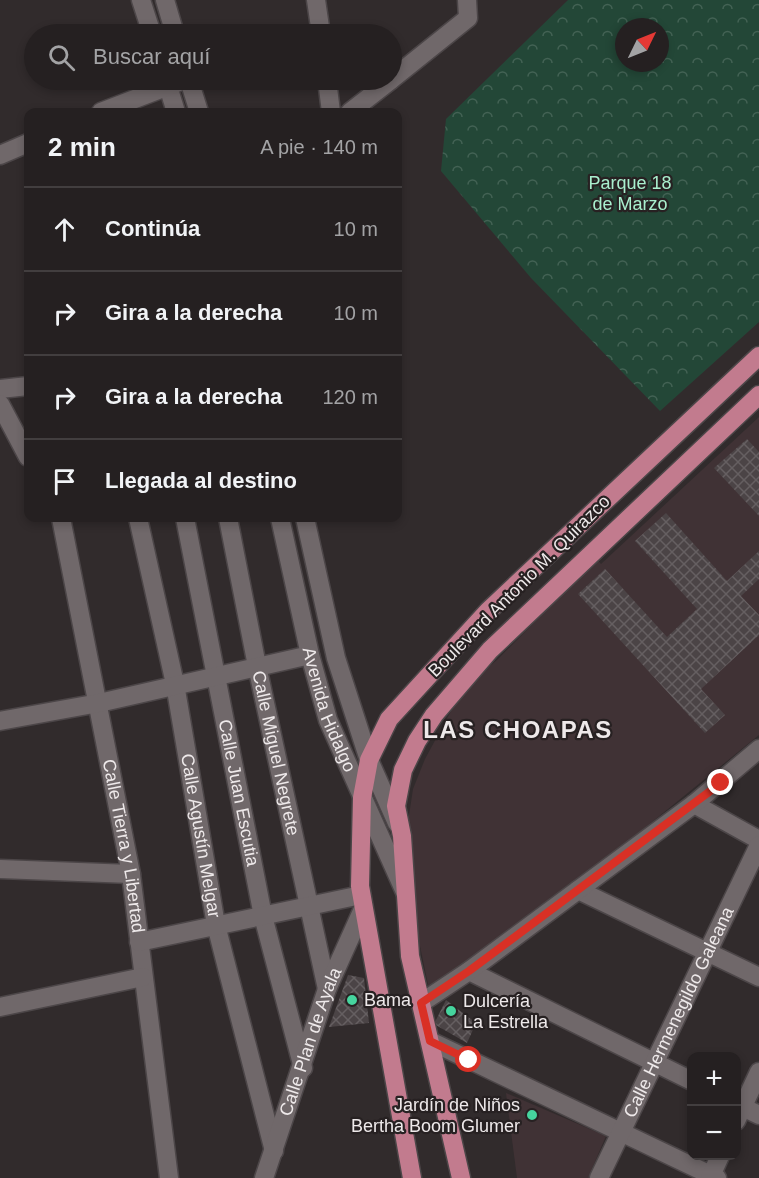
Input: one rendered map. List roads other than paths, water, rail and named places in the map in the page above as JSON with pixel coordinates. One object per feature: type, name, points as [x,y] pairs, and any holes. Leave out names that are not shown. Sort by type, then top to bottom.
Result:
[{"type":"main road","name":"Boulevard Antonio M. Quirazco","points":[[412,1178],[362,902],[362,798],[369,760],[389,719],[488,611],[759,356]]},
{"type":"main road","name":"Boulevard Antonio M. Quirazco","points":[[461,1178],[410,956],[402,836],[396,806],[403,770],[417,741],[434,715],[490,650],[759,395]]},
{"type":"street","points":[[141,0],[149,24]]},
{"type":"street","points":[[165,0],[173,24]]},
{"type":"street","points":[[316,0],[320,24]]},
{"type":"street","points":[[402,69],[467,9]]},
{"type":"street","points":[[111,108],[154,90]]},
{"type":"street","points":[[176,90],[176,108]]},
{"type":"street","points":[[183,90],[196,108]]},
{"type":"street","points":[[328,90],[330,108]]},
{"type":"street","points":[[355,108],[377,90]]},
{"type":"street","points":[[0,155],[24,145]]},
{"type":"street","points":[[0,389],[24,386]]},
{"type":"street","points":[[0,404],[7,438],[24,453]]},
{"type":"street","name":"Calle Tierra y Libertad","points":[[62,522],[131,874],[169,1178]]},
{"type":"street","name":"Calle Agustín Melgar","points":[[139,522],[175,684],[216,925],[274,1151]]},
{"type":"street","name":"Calle Juan Escutia","points":[[186,522],[263,916],[303,1068]]},
{"type":"street","name":"Calle Miguel Negrete","points":[[229,522],[257,666],[327,989]]},
{"type":"street","name":"Avenida Hidalgo","points":[[281,522],[309,655],[328,720],[405,892]]},
{"type":"street","name":"Avenida Hidalgo","points":[[306,522],[336,658],[369,760],[402,836]]},
{"type":"street","points":[[0,721],[99,704],[175,684],[309,655]]},
{"type":"street","points":[[421,1003],[469,971],[694,804],[759,749]]},
{"type":"street","points":[[694,804],[759,842]]},
{"type":"street","name":"Calle Hermenegildo Galeana","points":[[599,1178],[759,842]]},
{"type":"street","points":[[0,869],[131,874]]},
{"type":"street","points":[[578,890],[759,977]]},
{"type":"street","points":[[139,942],[263,916],[362,902]]},
{"type":"street","name":"Calle Plan de Ayala","points":[[264,1178],[303,1068],[327,989],[362,902]]},
{"type":"street","points":[[469,971],[687,1078]]},
{"type":"street","points":[[0,1007],[143,977]]},
{"type":"street","points":[[430,1041],[713,1177],[718,1160]]},
{"type":"street","points":[[744,1112],[759,1072]]},
{"type":"place","name":"Bama","points":[[352,1000]]},
{"type":"place","name":"Dulcería La Estrella","points":[[451,1011]]},
{"type":"place","name":"Jardín de Niños Bertha Boom Glumer","points":[[532,1115]]},
{"type":"district","name":"LAS CHOAPAS","points":[[518,729]]},
{"type":"park label","name":"Parque 18 de Marzo","points":[[630,193]]}]
